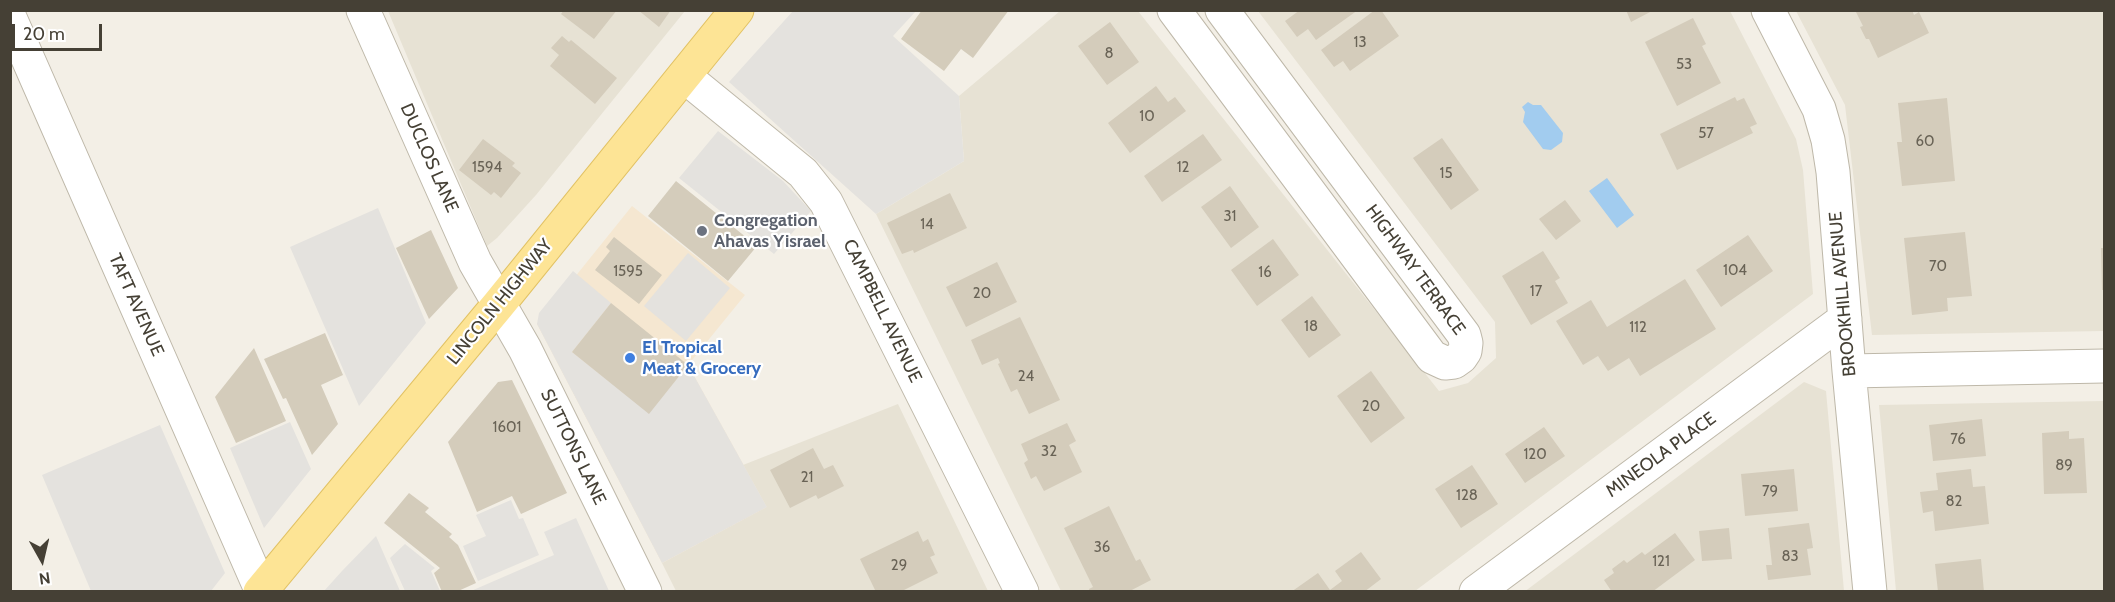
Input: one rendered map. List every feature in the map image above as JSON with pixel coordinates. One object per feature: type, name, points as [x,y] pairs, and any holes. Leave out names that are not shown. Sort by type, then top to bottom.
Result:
[{"type":"main road","name":"LINCOLN HIGHWAY","points":[[261,591],[499,304],[737,10]]},
{"type":"street","name":"DUCLOS LANE","points":[[363,10],[475,262],[499,304]]},
{"type":"street","name":"HIGHWAY TERRACE","points":[[1174,10],[1208,56],[1432,357],[1445,363],[1454,362],[1461,357],[1465,351],[1464,335],[1231,21],[1208,56]]},
{"type":"street","name":"BROOKHILL AVENUE","points":[[1768,10],[1819,109],[1828,140],[1833,172],[1870,591]]},
{"type":"street","name":"TAFT AVENUE","points":[[10,18],[261,591]]},
{"type":"street","name":"CAMPBELL AVENUE","points":[[684,76],[803,173],[826,202],[1022,591]]},
{"type":"street","name":"SUTTONS LANE","points":[[499,304],[525,349],[645,591]]},
{"type":"street","name":"MINEOLA PLACE","points":[[1476,591],[1845,320]]},
{"type":"street","points":[[1849,371],[2104,366]]},
{"type":"shaded area","points":[[388,11],[685,11],[536,195],[487,246]]},
{"type":"shaded area","points":[[793,11],[916,11],[893,36],[959,96],[964,161],[876,214],[729,82]]},
{"type":"shaded area","points":[[1060,11],[1138,11],[1439,391],[1468,383],[1496,358],[1495,322],[1258,11],[1730,11],[1796,139],[1803,170],[1813,294],[1415,591],[1061,591],[876,214],[964,161],[959,96]]},
{"type":"shaded area","points":[[1796,11],[2104,11],[2104,331],[1872,335],[1845,105]]},
{"type":"shaded area","points":[[718,131],[783,181],[811,211],[774,254],[679,178]]},
{"type":"shaded area","points":[[632,206],[745,295],[688,365],[767,507],[662,563],[537,324]]},
{"type":"shaded area","points":[[378,208],[426,323],[359,406],[290,247]]},
{"type":"shaded area","points":[[688,253],[730,288],[686,341],[644,306]]},
{"type":"shaded area","points":[[573,271],[611,303],[572,352],[649,413],[688,365],[767,507],[662,563],[537,324],[539,313]]},
{"type":"shaded area","points":[[1804,382],[1826,391],[1844,591],[1524,592]]},
{"type":"shaded area","points":[[2104,401],[2104,591],[1896,591],[1879,405]]},
{"type":"shaded area","points":[[898,404],[988,591],[676,591],[662,563],[766,507],[743,465]]},
{"type":"shaded area","points":[[290,422],[311,469],[264,528],[230,448]]},
{"type":"shaded area","points":[[160,425],[225,573],[211,591],[91,591],[42,475]]},
{"type":"shaded area","points":[[511,500],[519,519],[523,518],[539,555],[478,581],[463,546],[486,536],[476,515]]},
{"type":"shaded area","points":[[576,518],[609,591],[471,591],[554,555],[544,532]]},
{"type":"shaded area","points":[[376,536],[400,591],[324,591],[342,571]]},
{"type":"shaded area","points":[[405,544],[435,568],[431,571],[440,591],[405,591],[390,558]]},
{"type":"water","points":[[1528,102],[1541,105],[1563,133],[1562,142],[1551,150],[1543,149],[1523,122],[1525,112],[1522,107]]},
{"type":"water","points":[[1607,178],[1634,215],[1617,228],[1589,191]]},
{"type":"building","points":[[564,10],[617,10],[594,39],[561,14]]},
{"type":"building","points":[[638,10],[671,10],[659,27]]},
{"type":"building","points":[[922,10],[1009,10],[973,58],[961,49],[944,71],[901,39]]},
{"type":"building","points":[[1300,10],[1358,10],[1316,40],[1308,29],[1297,37],[1285,21]]},
{"type":"building","points":[[1375,10],[1381,10],[1399,36],[1350,71],[1343,61],[1334,67],[1321,50]]},
{"type":"building","points":[[1626,10],[1654,10],[1631,22]]},
{"type":"building","points":[[1855,10],[1912,10],[1914,15],[1919,12],[1929,33],[1878,58],[1860,27],[1863,26]]},
{"type":"building","points":[[1693,18],[1706,44],[1702,46],[1721,83],[1677,106],[1645,42]]},
{"type":"building","points":[[1110,22],[1139,62],[1107,85],[1078,46]]},
{"type":"building","points":[[562,36],[569,42],[571,40],[617,78],[595,104],[550,66],[559,55],[551,48]]},
{"type":"building","points":[[1156,86],[1168,102],[1175,97],[1186,111],[1130,153],[1108,123]]},
{"type":"building","points":[[1735,97],[1737,101],[1744,98],[1757,124],[1750,127],[1753,133],[1677,170],[1660,134]]},
{"type":"building","points":[[1947,98],[1955,181],[1902,186],[1897,142],[1902,142],[1898,103]]},
{"type":"building","points":[[1203,134],[1222,160],[1162,202],[1144,176]]},
{"type":"building","points":[[1442,138],[1479,190],[1451,210],[1413,158]]},
{"type":"building","points":[[483,139],[515,163],[512,166],[521,173],[501,198],[494,192],[491,195],[459,170]]},
{"type":"building","name":"Congregation Ahavas Yisrael","points":[[676,181],[757,246],[728,281],[648,216]]},
{"type":"building","points":[[1230,186],[1259,227],[1231,248],[1201,207]]},
{"type":"building","points":[[950,193],[967,228],[914,253],[913,250],[902,254],[887,223]]},
{"type":"building","points":[[1565,200],[1581,221],[1556,240],[1539,219]]},
{"type":"building","points":[[431,230],[458,288],[429,319],[396,248]]},
{"type":"building","points":[[1965,232],[1972,296],[1947,298],[1948,311],[1912,315],[1904,238]]},
{"type":"building","points":[[1748,235],[1773,271],[1721,307],[1696,270]]},
{"type":"building","points":[[614,237],[662,275],[639,304],[595,270],[610,251],[606,247]]},
{"type":"building","points":[[1273,239],[1299,275],[1257,306],[1231,270]]},
{"type":"building","points":[[2101,248],[2104,248],[2104,290],[2102,290]]},
{"type":"building","points":[[1543,251],[1560,278],[1555,281],[1568,303],[1531,325],[1502,276]]},
{"type":"building","points":[[997,262],[1017,302],[966,327],[946,287]]},
{"type":"building","points":[[1685,279],[1716,329],[1640,376],[1629,358],[1608,371],[1598,356],[1583,365],[1556,321],[1591,300],[1607,327]]},
{"type":"building","points":[[1312,296],[1341,335],[1309,358],[1281,320]]},
{"type":"building","name":"El Tropical Meat & Grocery","points":[[611,303],[688,365],[649,414],[572,352]]},
{"type":"building","points":[[1020,317],[1060,400],[1029,414],[1017,389],[1011,392],[998,364],[1000,363],[998,358],[982,365],[971,340]]},
{"type":"building","points":[[325,333],[343,375],[321,385],[338,424],[312,455],[286,398],[283,399],[264,359]]},
{"type":"building","points":[[254,348],[286,421],[236,443],[215,397]]},
{"type":"building","points":[[1371,371],[1405,418],[1371,443],[1337,396]]},
{"type":"building","points":[[512,380],[567,493],[521,514],[512,496],[477,512],[448,442],[498,382]]},
{"type":"building","points":[[1982,419],[1986,456],[1933,461],[1929,425]]},
{"type":"building","points":[[1067,423],[1076,441],[1069,445],[1082,472],[1044,491],[1036,476],[1031,479],[1024,463],[1028,460],[1021,444]]},
{"type":"building","points":[[1544,427],[1565,456],[1525,483],[1505,454]]},
{"type":"building","points":[[2069,431],[2069,439],[2084,438],[2087,493],[2044,494],[2042,433]]},
{"type":"building","points":[[813,448],[824,469],[833,465],[844,486],[818,499],[816,495],[790,508],[770,470]]},
{"type":"building","points":[[1472,465],[1498,504],[1461,528],[1435,489]]},
{"type":"building","points":[[1794,469],[1798,511],[1745,516],[1741,474]]},
{"type":"building","points":[[1971,469],[1973,487],[1985,486],[1989,524],[1935,531],[1933,511],[1923,513],[1920,492],[1938,490],[1936,473]]},
{"type":"building","points":[[409,493],[429,508],[425,512],[452,534],[449,537],[458,545],[476,583],[456,592],[442,592],[434,573],[440,568],[384,523]]},
{"type":"building","points":[[1109,506],[1136,561],[1140,559],[1151,580],[1128,592],[1090,592],[1089,589],[1093,587],[1064,528]]},
{"type":"building","points":[[1809,523],[1813,548],[1807,549],[1811,575],[1768,580],[1766,565],[1772,565],[1768,528]]},
{"type":"building","points":[[1729,528],[1732,559],[1702,561],[1699,531]]},
{"type":"building","points":[[918,531],[923,542],[928,539],[935,555],[930,557],[938,573],[900,592],[876,592],[860,559]]},
{"type":"building","points":[[1675,533],[1695,560],[1652,592],[1612,592],[1604,580],[1614,573],[1612,569],[1624,560],[1627,563],[1642,552],[1645,555]]},
{"type":"building","points":[[1361,552],[1381,579],[1364,592],[1291,592],[1318,573],[1330,590],[1342,581],[1335,571]]},
{"type":"building","points":[[1981,559],[1984,592],[1938,592],[1935,564]]},
{"type":"place","name":"Congregation Ahavas Yisrael","points":[[702,231]]},
{"type":"place","name":"El Tropical Meat & Grocery","points":[[630,358]]}]
